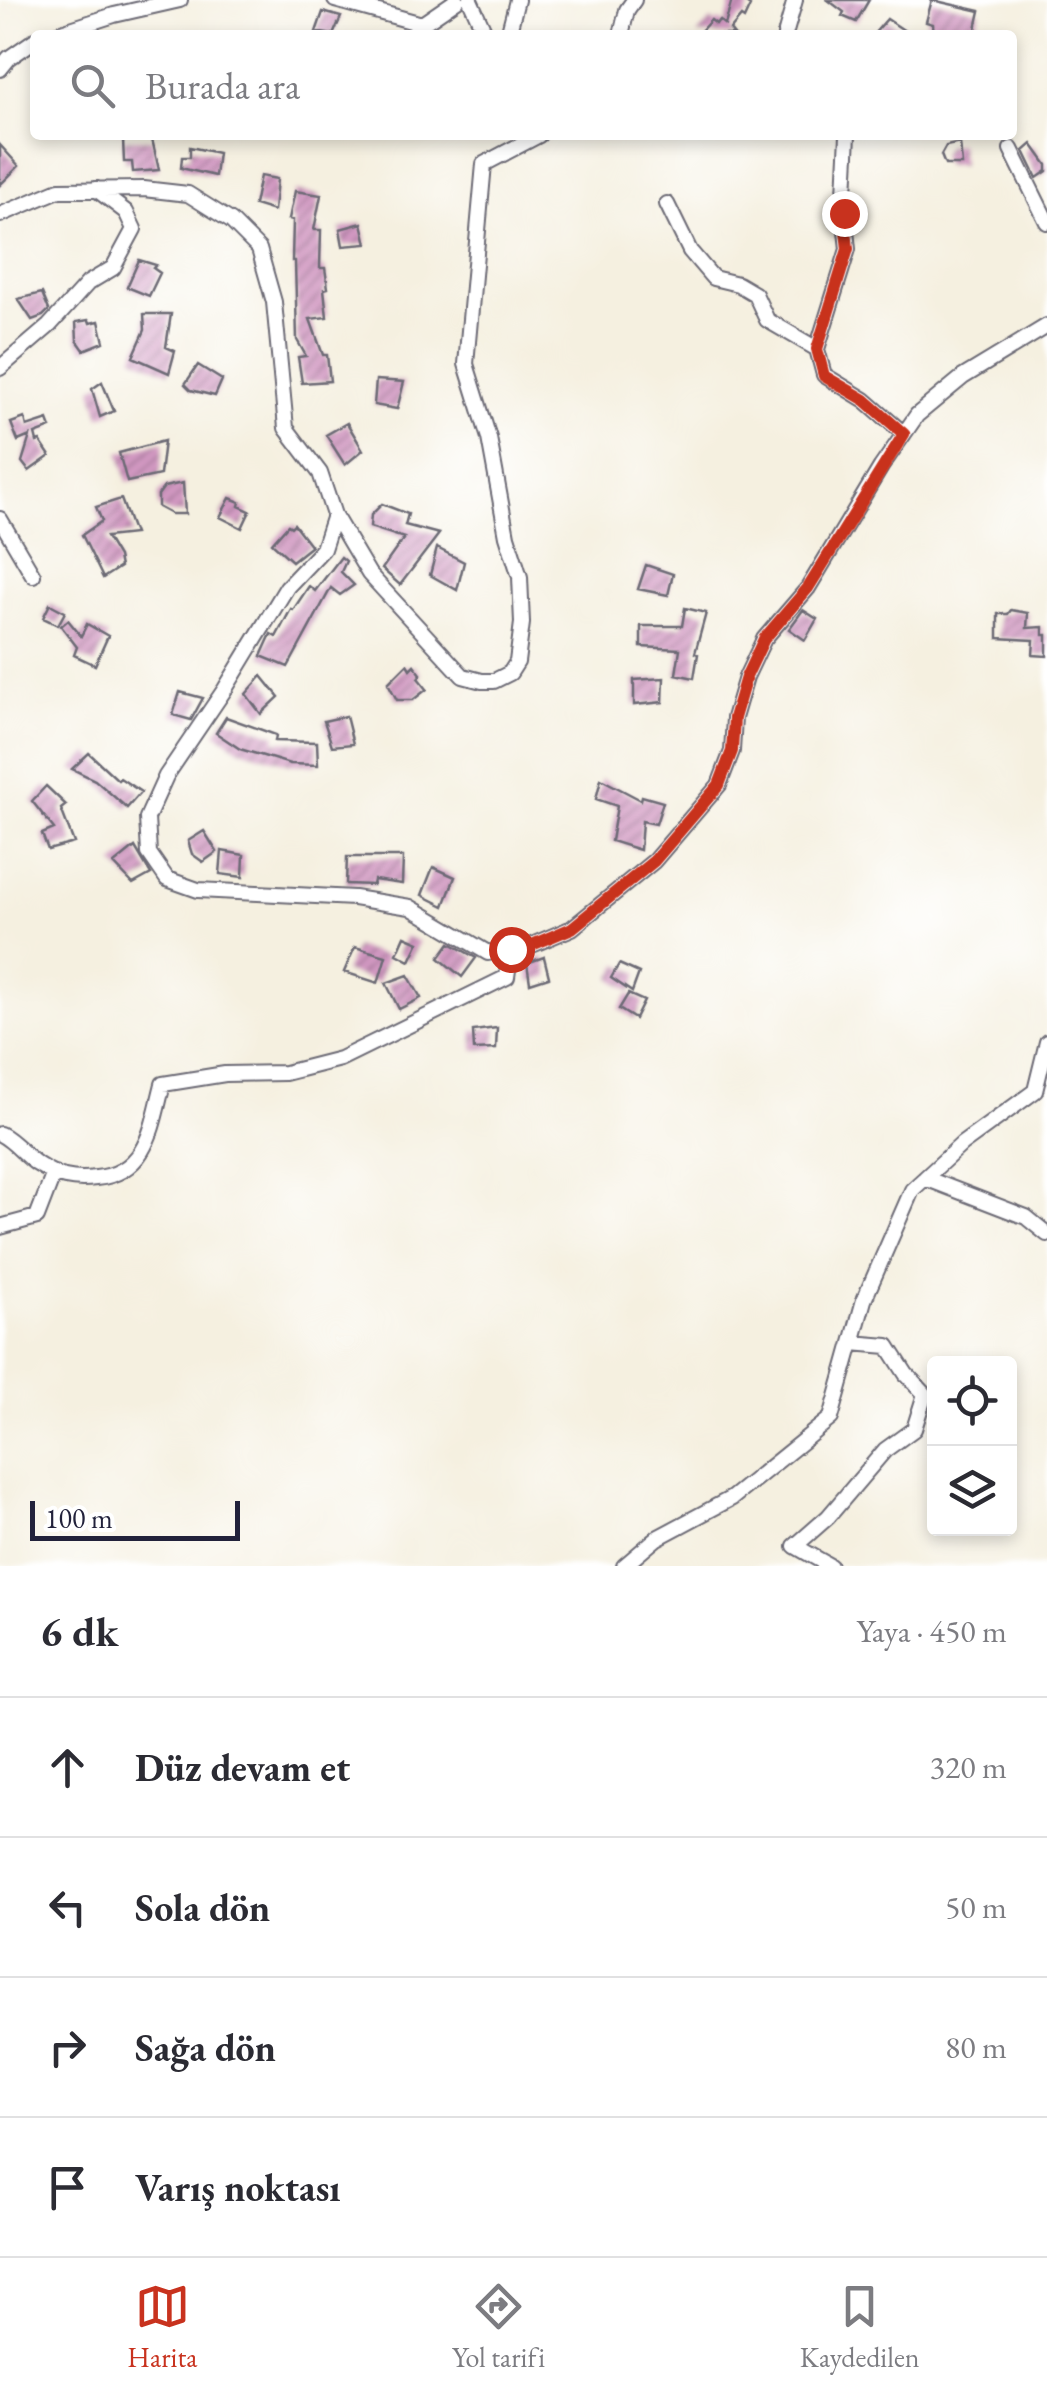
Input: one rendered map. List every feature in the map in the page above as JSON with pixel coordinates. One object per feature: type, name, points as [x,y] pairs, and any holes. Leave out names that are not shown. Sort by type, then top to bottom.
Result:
[{"type":"street","points":[[68,30],[180,0]]},
{"type":"street","points":[[335,0],[422,24],[457,0]]},
{"type":"street","points":[[470,0],[484,30]]},
{"type":"street","points":[[509,30],[517,0]]},
{"type":"street","points":[[622,30],[634,0]]},
{"type":"street","points":[[786,30],[795,0]]},
{"type":"street","points":[[0,70],[9,58],[30,43]]},
{"type":"street","points":[[0,215],[60,190],[96,189],[188,194],[231,221],[259,250],[274,302],[286,428],[320,474],[334,515],[369,574],[463,676],[482,682],[510,673],[516,662],[522,623],[520,577],[507,536],[488,438],[466,364],[484,164],[530,140]]},
{"type":"street","points":[[848,140],[844,213],[848,249],[817,349],[824,376],[865,400],[904,434]]},
{"type":"street","points":[[1011,149],[1047,222]]},
{"type":"street","points":[[0,368],[49,326],[88,283],[113,268],[134,228],[126,212],[96,189]]},
{"type":"street","points":[[667,204],[690,251],[713,278],[738,284],[755,294],[768,320],[817,349]]},
{"type":"street","points":[[334,515],[324,548],[287,587],[166,776],[147,818],[149,853],[167,878],[198,890],[354,898],[410,907],[488,954],[532,945],[572,928],[654,861],[719,785],[732,751],[734,718],[746,677],[764,639],[808,588],[918,415],[963,377],[1047,326]]},
{"type":"street","points":[[0,519],[33,574]]},
{"type":"street","points":[[0,1134],[69,1181],[108,1177],[132,1167],[149,1137],[164,1084],[225,1074],[285,1074],[340,1059],[508,977],[511,949]]},
{"type":"street","points":[[624,1566],[657,1538],[732,1498],[831,1418],[864,1300],[912,1190],[962,1144],[1035,1091],[1047,1042]]},
{"type":"street","points":[[0,1227],[37,1217],[54,1173]]},
{"type":"street","points":[[925,1178],[1026,1217],[1047,1234]]},
{"type":"street","points":[[830,1566],[795,1546],[828,1517],[885,1450],[914,1429],[925,1394],[888,1346],[852,1343]]},
{"type":"building","points":[[732,0],[742,0],[750,6],[744,19],[741,17],[730,30],[702,30],[711,20],[725,25]]},
{"type":"building","points":[[828,0],[869,0],[856,22],[842,16],[844,12]]},
{"type":"building","points":[[932,0],[980,11],[976,30],[934,30],[933,24],[926,22]]},
{"type":"building","points":[[323,12],[341,17],[335,30],[317,30]]},
{"type":"building","points":[[887,19],[904,30],[877,30]]},
{"type":"building","points":[[123,140],[152,140],[159,170],[133,172],[132,162],[124,162]]},
{"type":"building","points":[[960,143],[962,165],[945,165],[941,155],[946,146]]},
{"type":"building","points":[[1032,144],[1047,165],[1047,171],[1037,178],[1024,151]]},
{"type":"building","points":[[0,145],[19,166],[0,185]]},
{"type":"building","points":[[190,147],[218,153],[215,176],[181,168],[182,157],[190,157]]},
{"type":"building","points":[[260,176],[277,179],[274,211],[254,205]]},
{"type":"building","points":[[295,191],[321,195],[314,230],[321,230],[320,268],[325,268],[328,288],[324,289],[327,317],[310,319],[323,355],[327,355],[330,381],[302,383],[298,357],[306,356],[297,340],[293,220],[289,219]]},
{"type":"building","points":[[362,223],[367,244],[343,246],[340,229]]},
{"type":"building","points":[[139,260],[156,265],[153,268],[160,273],[149,296],[127,287]]},
{"type":"building","points":[[42,293],[49,310],[32,320],[18,299]]},
{"type":"building","points":[[144,314],[171,314],[166,347],[175,351],[169,373],[133,357],[145,330]]},
{"type":"building","points":[[99,321],[104,342],[84,350],[77,340],[76,322]]},
{"type":"building","points":[[198,365],[222,380],[215,396],[191,390],[185,384]]},
{"type":"building","points":[[376,380],[404,382],[397,409],[374,405]]},
{"type":"building","points":[[102,382],[114,411],[100,417],[92,389]]},
{"type":"building","points":[[25,418],[27,427],[48,420],[51,428],[35,434],[50,456],[29,471],[22,462],[30,436],[18,441],[11,423]]},
{"type":"building","points":[[347,423],[363,450],[345,465],[326,435]]},
{"type":"building","points":[[164,441],[160,475],[127,482],[119,453]]},
{"type":"building","points":[[183,483],[185,514],[171,514],[158,507],[158,495],[164,487]]},
{"type":"building","points":[[230,498],[250,511],[242,528],[220,517]]},
{"type":"building","points":[[121,499],[134,534],[106,537],[120,567],[103,578],[82,535],[102,521],[96,507]]},
{"type":"building","points":[[382,504],[408,514],[405,525],[439,534],[400,585],[382,569],[404,538],[370,527],[371,515]]},
{"type":"building","points":[[294,524],[311,546],[292,561],[272,543],[288,525]]},
{"type":"building","points":[[437,548],[464,562],[457,590],[430,575]]},
{"type":"building","points":[[341,557],[346,561],[341,572],[354,585],[340,595],[331,588],[288,667],[261,656],[271,634],[276,637],[309,586],[315,591]]},
{"type":"building","points":[[646,565],[673,574],[668,595],[638,589]]},
{"type":"building","points":[[50,604],[65,612],[58,625],[43,618]]},
{"type":"building","points":[[685,608],[706,613],[695,653],[698,654],[694,678],[676,674],[680,649],[641,647],[641,626],[682,626]]},
{"type":"building","points":[[803,610],[817,619],[805,640],[789,629]]},
{"type":"building","points":[[1011,610],[1028,613],[1027,628],[1043,627],[1047,656],[1033,655],[1034,640],[998,638],[998,614]]},
{"type":"building","points":[[68,620],[81,636],[87,624],[108,636],[95,665],[74,655],[77,647],[61,626]]},
{"type":"building","points":[[407,664],[410,669],[414,665],[427,689],[413,700],[397,700],[388,683]]},
{"type":"building","points":[[262,676],[279,697],[261,714],[246,694]]},
{"type":"building","points":[[664,678],[663,702],[634,705],[634,680]]},
{"type":"building","points":[[180,692],[203,698],[191,720],[173,715]]},
{"type":"building","points":[[346,716],[353,744],[332,746],[324,721]]},
{"type":"building","points":[[226,717],[276,735],[275,741],[317,742],[318,765],[290,764],[240,749],[216,733]]},
{"type":"building","points":[[89,753],[118,780],[141,792],[127,808],[95,780],[72,769]]},
{"type":"building","points":[[601,779],[641,800],[642,796],[663,802],[656,824],[642,821],[640,850],[611,841],[617,806],[596,799]]},
{"type":"building","points":[[46,786],[66,805],[61,809],[74,843],[48,850],[42,834],[54,829],[32,801]]},
{"type":"building","points":[[204,831],[217,852],[203,862],[192,854],[188,841]]},
{"type":"building","points":[[135,847],[151,874],[133,884],[114,864]]},
{"type":"building","points":[[222,851],[244,855],[243,877],[220,874]]},
{"type":"building","points":[[347,857],[403,857],[402,884],[374,880],[373,885],[346,884]]},
{"type":"building","points":[[433,867],[455,877],[444,906],[422,895]]},
{"type":"building","points":[[405,936],[419,942],[410,961],[397,954]]},
{"type":"building","points":[[450,943],[476,958],[462,977],[439,958]]},
{"type":"building","points":[[355,947],[386,956],[378,983],[344,972]]},
{"type":"building","points":[[544,957],[549,977],[530,983],[527,963]]},
{"type":"building","points":[[619,964],[639,973],[632,992],[611,978]]},
{"type":"building","points":[[408,975],[421,998],[399,1009],[386,983]]},
{"type":"building","points":[[628,994],[644,1001],[635,1019],[619,1009]]},
{"type":"building","points":[[497,1028],[496,1049],[474,1050],[473,1031]]},
{"type":"route","points":[[511,949],[532,945],[572,928],[654,861],[719,785],[732,751],[734,718],[746,677],[764,639],[808,588],[904,434],[865,400],[824,376],[817,349],[848,249],[844,213]]}]
